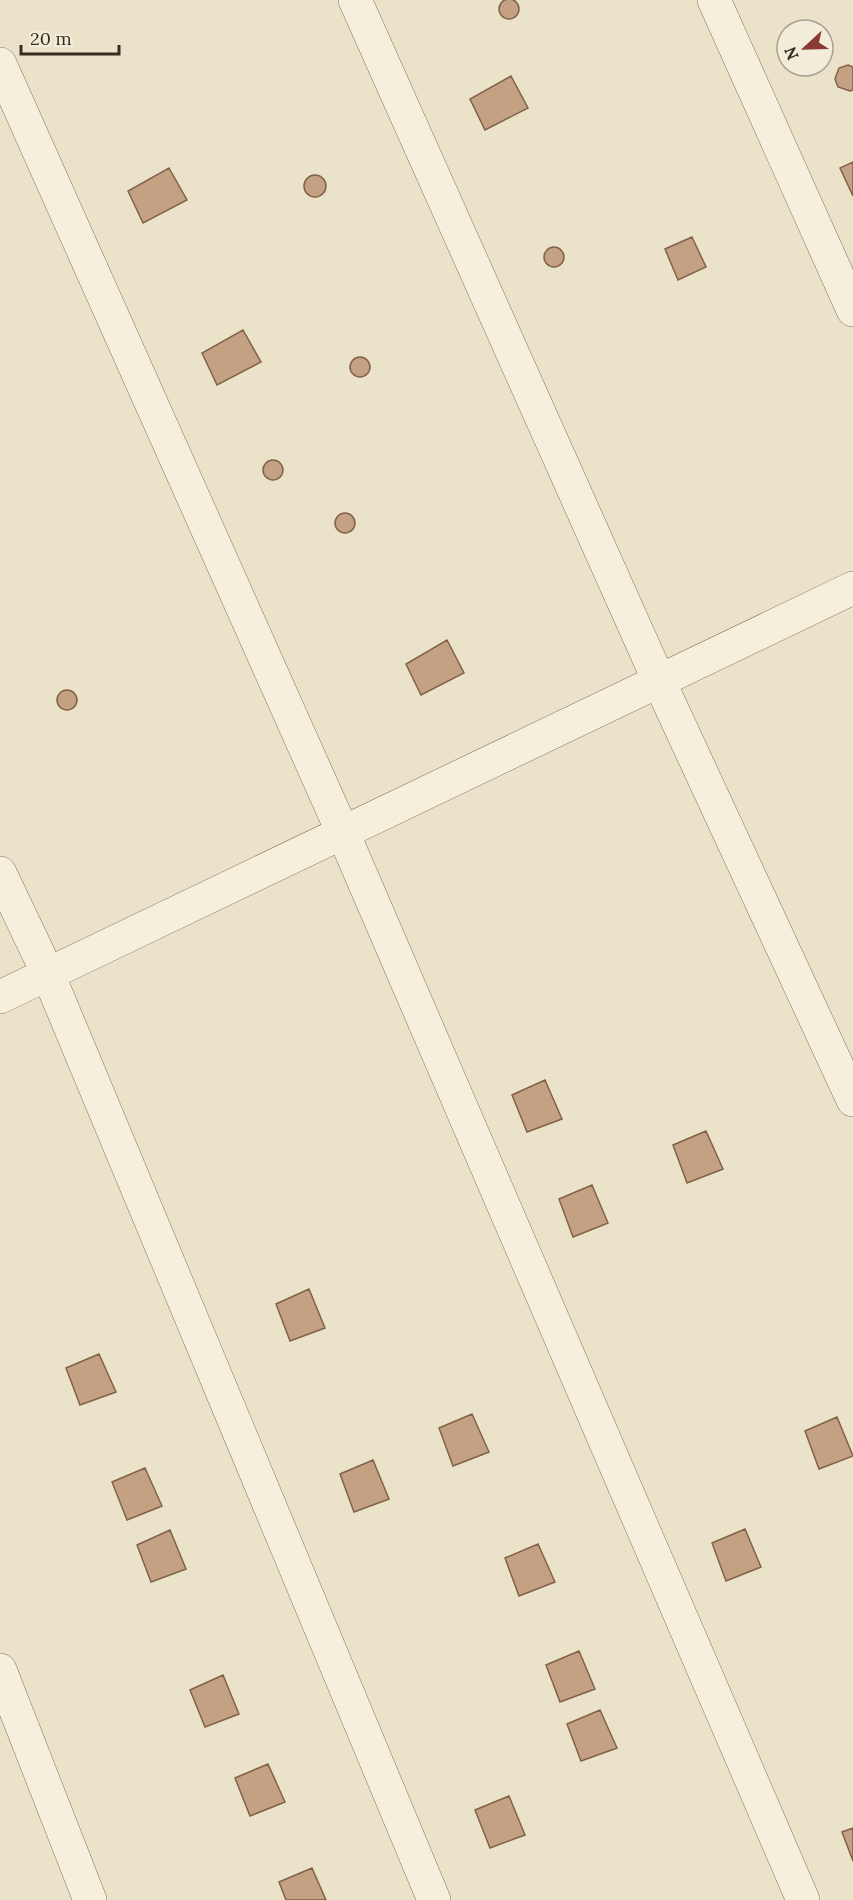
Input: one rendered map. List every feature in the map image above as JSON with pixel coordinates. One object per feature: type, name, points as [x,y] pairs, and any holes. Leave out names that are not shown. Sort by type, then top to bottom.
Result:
[{"type":"street","points":[[355,0],[659,681],[853,1100]]},
{"type":"street","points":[[714,0],[853,310]]},
{"type":"street","points":[[0,64],[343,833],[803,1900]]},
{"type":"street","points":[[0,997],[853,588]]},
{"type":"street","points":[[0,873],[48,974],[434,1900]]},
{"type":"street","points":[[0,1670],[90,1900]]},
{"type":"building","points":[[509,-1],[516,2],[519,9],[516,16],[509,19],[502,16],[499,9],[502,2]]},
{"type":"building","points":[[848,65],[853,67],[853,90],[850,91],[838,87],[835,79],[839,68]]},
{"type":"building","points":[[511,76],[528,108],[485,130],[470,99]]},
{"type":"building","points":[[853,162],[853,196],[840,168]]},
{"type":"building","points":[[169,168],[187,200],[143,223],[128,191]]},
{"type":"building","points":[[315,175],[325,182],[326,186],[319,196],[315,197],[305,190],[304,186],[311,176]]},
{"type":"building","points":[[692,237],[706,267],[678,280],[665,249]]},
{"type":"building","points":[[550,247],[558,247],[564,253],[564,261],[558,267],[550,267],[544,261],[544,253]]},
{"type":"building","points":[[243,330],[261,362],[217,385],[202,353]]},
{"type":"building","points":[[356,357],[364,357],[370,363],[370,371],[364,377],[356,377],[350,371],[350,363]]},
{"type":"building","points":[[269,460],[277,460],[283,466],[283,474],[277,480],[269,480],[263,474],[263,466]]},
{"type":"building","points":[[341,513],[349,513],[355,519],[355,527],[349,533],[341,533],[335,527],[335,519]]},
{"type":"building","points":[[447,640],[464,673],[421,695],[406,664]]},
{"type":"building","points":[[63,690],[71,690],[77,696],[77,704],[71,710],[63,710],[57,704],[57,696]]},
{"type":"building","points":[[545,1080],[562,1119],[527,1132],[512,1095]]},
{"type":"building","points":[[706,1131],[723,1169],[687,1183],[673,1145]]},
{"type":"building","points":[[592,1185],[608,1223],[573,1237],[559,1199]]},
{"type":"building","points":[[309,1289],[325,1328],[290,1341],[276,1304]]},
{"type":"building","points":[[99,1354],[116,1392],[80,1405],[66,1368]]},
{"type":"building","points":[[472,1414],[489,1452],[453,1466],[439,1428]]},
{"type":"building","points":[[837,1417],[853,1456],[819,1469],[805,1431]]},
{"type":"building","points":[[373,1460],[389,1499],[354,1512],[340,1474]]},
{"type":"building","points":[[145,1468],[162,1506],[127,1520],[112,1482]]},
{"type":"building","points":[[745,1529],[761,1567],[726,1581],[712,1543]]},
{"type":"building","points":[[170,1530],[186,1569],[151,1582],[137,1545]]},
{"type":"building","points":[[538,1544],[555,1582],[519,1596],[505,1558]]},
{"type":"building","points":[[579,1651],[595,1689],[560,1702],[546,1665]]},
{"type":"building","points":[[223,1675],[239,1714],[205,1727],[190,1690]]},
{"type":"building","points":[[600,1710],[617,1748],[581,1761],[567,1724]]},
{"type":"building","points":[[268,1764],[285,1802],[250,1816],[235,1778]]},
{"type":"building","points":[[509,1796],[525,1835],[490,1848],[475,1810]]},
{"type":"building","points":[[853,1828],[853,1861],[842,1832]]},
{"type":"building","points":[[312,1868],[326,1900],[286,1900],[279,1882]]}]
